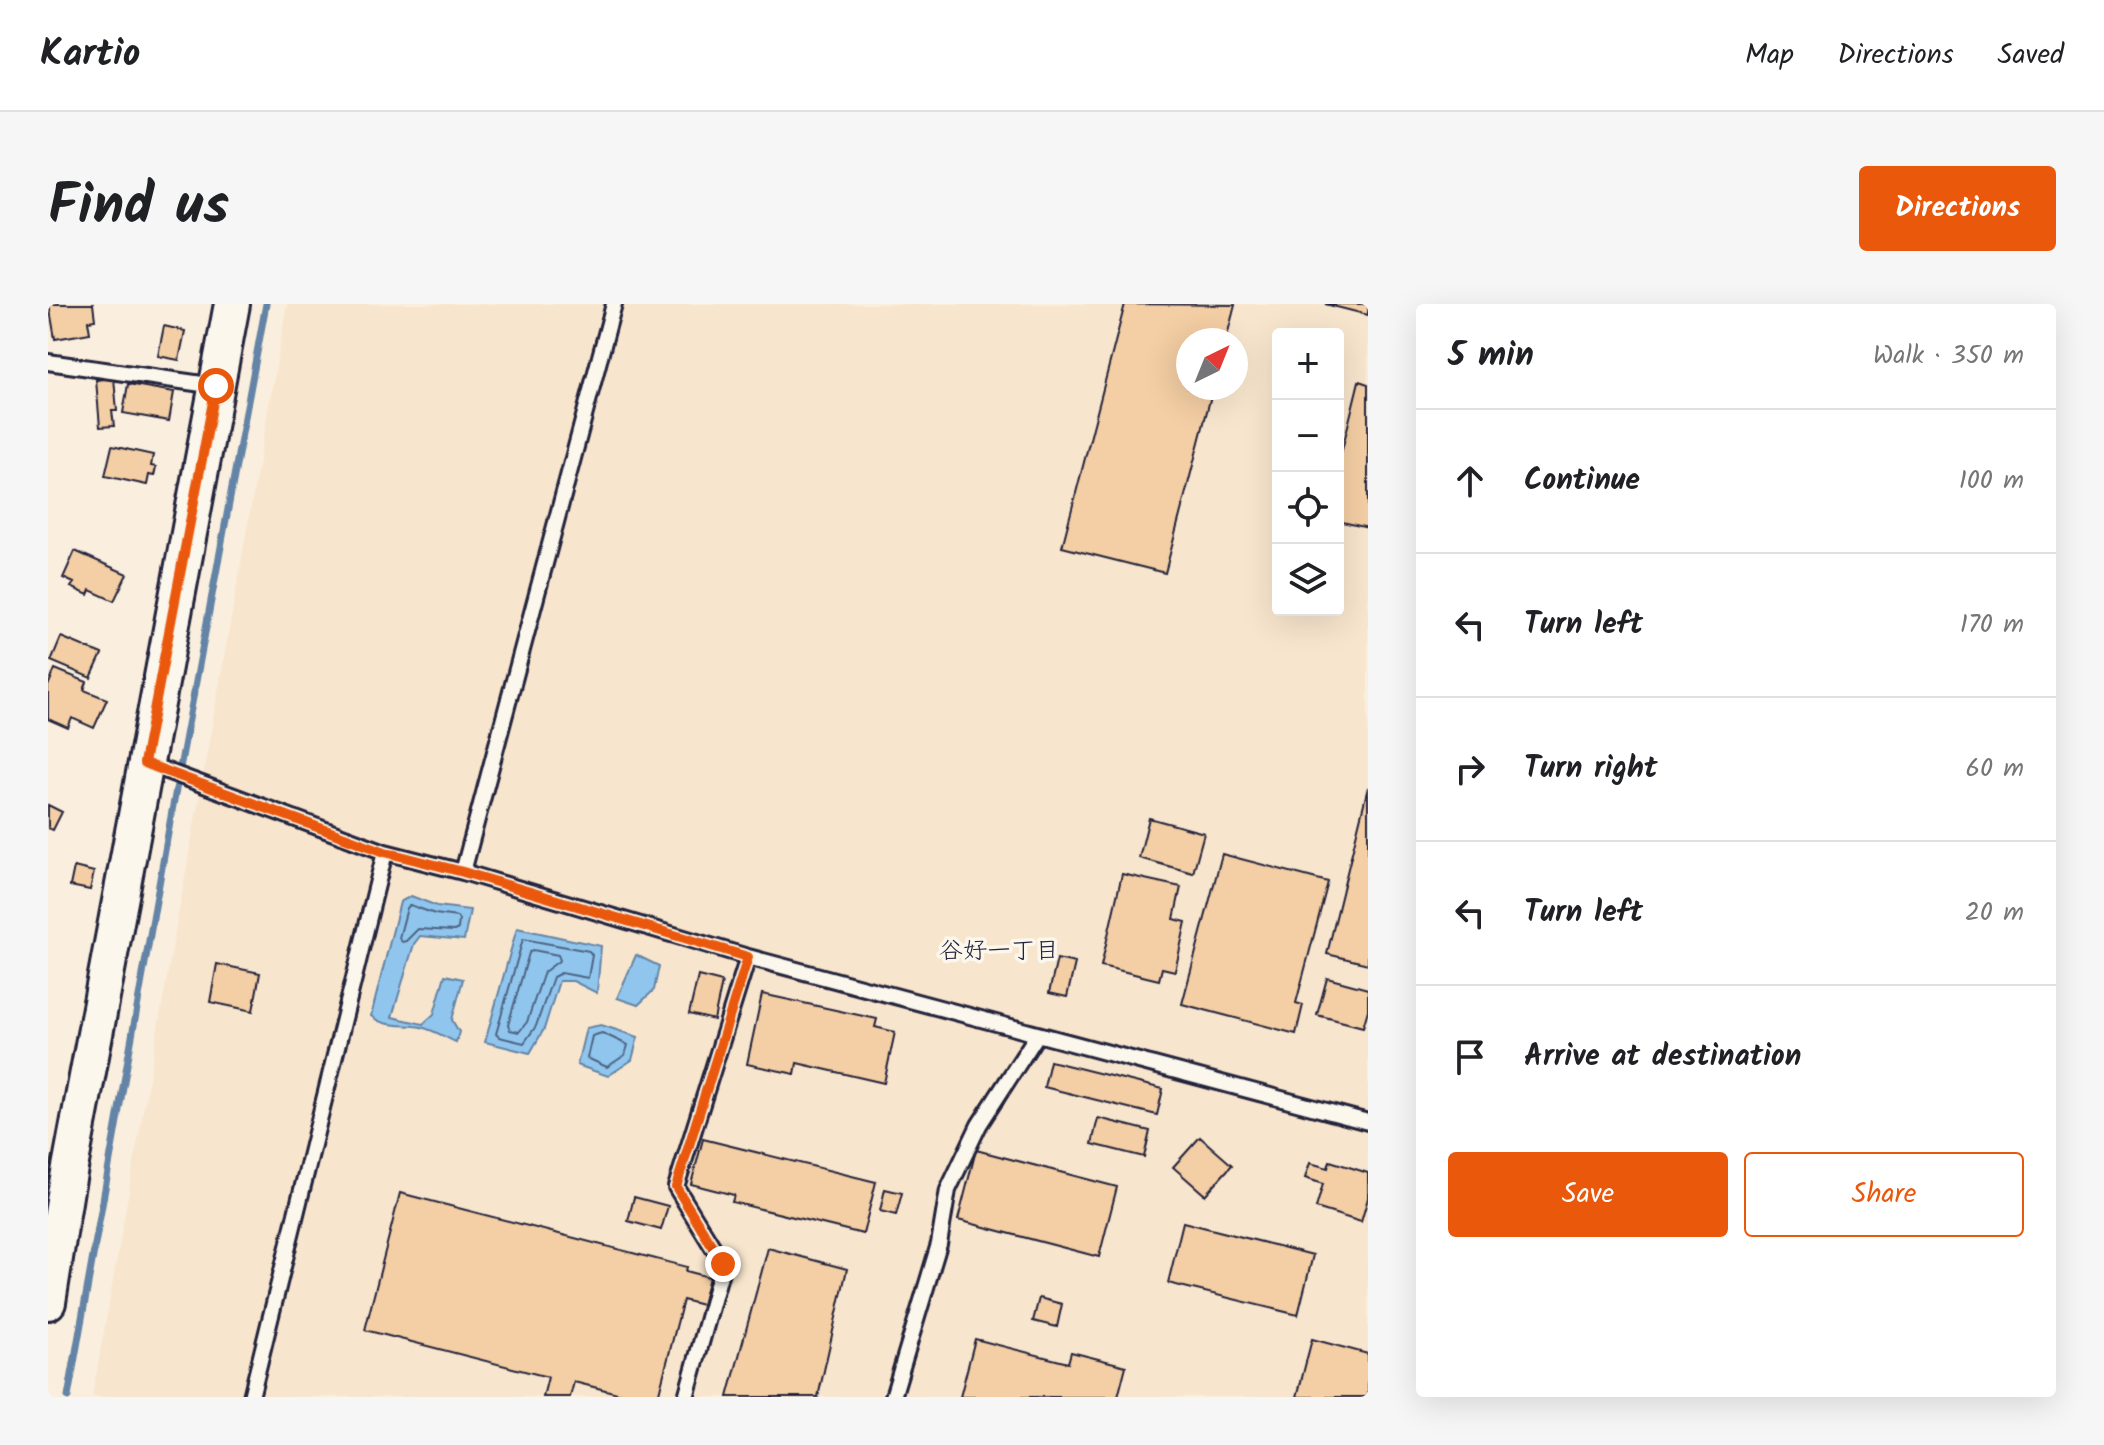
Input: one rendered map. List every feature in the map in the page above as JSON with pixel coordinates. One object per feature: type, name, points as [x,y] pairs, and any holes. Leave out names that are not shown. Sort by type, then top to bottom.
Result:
[{"type":"street","points":[[48,1302],[144,763],[232,304]]},
{"type":"lane","points":[[463,872],[614,304]]},
{"type":"lane","points":[[48,362],[216,386]]},
{"type":"lane","points":[[144,763],[385,852],[463,872],[748,957],[1368,1122]]},
{"type":"lane","points":[[251,1397],[385,852]]},
{"type":"lane","points":[[686,1397],[723,1264],[676,1187],[748,957]]},
{"type":"lane","points":[[893,1397],[939,1244],[948,1190],[979,1125],[1037,1035]]},
{"type":"shaded area","points":[[287,304],[1368,304],[1368,1397],[92,1397]]},
{"type":"water","points":[[411,896],[437,906],[470,910],[464,940],[420,936],[414,944],[392,1017],[423,1024],[434,1014],[445,975],[463,979],[452,1020],[459,1032],[456,1042],[425,1028],[388,1024],[371,1016],[400,902]]},
{"type":"water","points":[[517,928],[601,946],[597,993],[573,981],[559,981],[544,1029],[530,1053],[485,1042]]},
{"type":"water","points":[[636,955],[659,966],[654,990],[638,1005],[617,998]]},
{"type":"water","points":[[601,1025],[638,1037],[632,1060],[608,1076],[577,1065],[586,1028]]},
{"type":"building","points":[[49,304],[93,304],[95,320],[88,321],[90,333],[55,339]]},
{"type":"building","points":[[1125,304],[1235,305],[1229,328],[1176,328],[1176,400],[1210,400],[1165,573],[1062,547]]},
{"type":"building","points":[[1325,304],[1368,304],[1368,315]]},
{"type":"building","points":[[164,326],[185,331],[179,360],[158,356]]},
{"type":"building","points":[[114,378],[117,411],[112,411],[114,426],[100,427],[96,380]]},
{"type":"building","points":[[1359,381],[1368,384],[1368,528],[1344,522],[1344,442]]},
{"type":"building","points":[[128,384],[174,392],[169,421],[123,413]]},
{"type":"building","points":[[112,446],[153,455],[151,466],[156,467],[154,476],[149,475],[147,485],[105,476]]},
{"type":"building","points":[[75,551],[127,574],[114,601],[90,590],[88,595],[71,587],[74,583],[63,578]]},
{"type":"building","points":[[61,637],[102,654],[91,678],[51,661]]},
{"type":"building","points":[[55,669],[87,682],[84,690],[107,699],[94,728],[72,718],[68,728],[48,719],[48,686]]},
{"type":"building","points":[[1368,787],[1368,964],[1327,954]]},
{"type":"building","points":[[48,805],[62,812],[53,830],[48,828]]},
{"type":"building","points":[[1149,818],[1204,833],[1193,873],[1139,858]]},
{"type":"building","points":[[1222,854],[1328,882],[1296,1003],[1303,1005],[1296,1034],[1182,1004]]},
{"type":"building","points":[[74,867],[94,872],[90,890],[70,886]]},
{"type":"building","points":[[1122,874],[1181,887],[1174,919],[1186,922],[1175,971],[1162,968],[1159,980],[1101,966]]},
{"type":"building","points":[[1057,959],[1075,963],[1067,997],[1049,993]]},
{"type":"building","points":[[217,964],[260,973],[253,1011],[210,1002]]},
{"type":"building","points":[[698,976],[722,982],[714,1020],[689,1014]]},
{"type":"building","points":[[1327,978],[1368,989],[1368,1010],[1363,1027],[1317,1015]]},
{"type":"building","points":[[762,994],[877,1019],[875,1027],[895,1032],[884,1083],[797,1063],[795,1074],[747,1064]]},
{"type":"building","points":[[1050,1061],[1163,1089],[1157,1115],[1044,1087]]},
{"type":"building","points":[[1098,1118],[1150,1131],[1144,1157],[1092,1144]]},
{"type":"building","points":[[1200,1137],[1232,1165],[1205,1195],[1173,1167]]},
{"type":"building","points":[[703,1139],[876,1182],[863,1234],[732,1202],[734,1195],[691,1184]]},
{"type":"building","points":[[976,1150],[1117,1187],[1099,1257],[958,1220]]},
{"type":"building","points":[[1330,1161],[1368,1173],[1368,1198],[1361,1222],[1316,1208],[1323,1184],[1305,1178],[1310,1163],[1328,1168]]},
{"type":"building","points":[[885,1189],[902,1193],[896,1215],[880,1211]]},
{"type":"building","points":[[400,1193],[687,1267],[686,1271],[709,1277],[702,1305],[683,1300],[658,1397],[633,1397],[574,1382],[570,1397],[543,1397],[548,1377],[365,1330]]},
{"type":"building","points":[[634,1197],[668,1206],[661,1230],[628,1221]]},
{"type":"building","points":[[1183,1222],[1313,1255],[1298,1315],[1168,1283]]},
{"type":"building","points":[[768,1248],[847,1269],[818,1397],[728,1397]]},
{"type":"building","points":[[1039,1298],[1062,1304],[1057,1327],[1033,1321]]},
{"type":"building","points":[[975,1339],[1068,1363],[1071,1352],[1126,1366],[1118,1397],[960,1397]]},
{"type":"building","points":[[1312,1339],[1368,1354],[1368,1397],[1297,1397]]},
{"type":"waterway","points":[[68,1397],[266,304]]},
{"type":"district","name":"谷好一丁目","points":[[999,951]]},
{"type":"route","points":[[216,386],[144,763],[385,852],[463,872],[748,957],[676,1187],[723,1264]]}]
